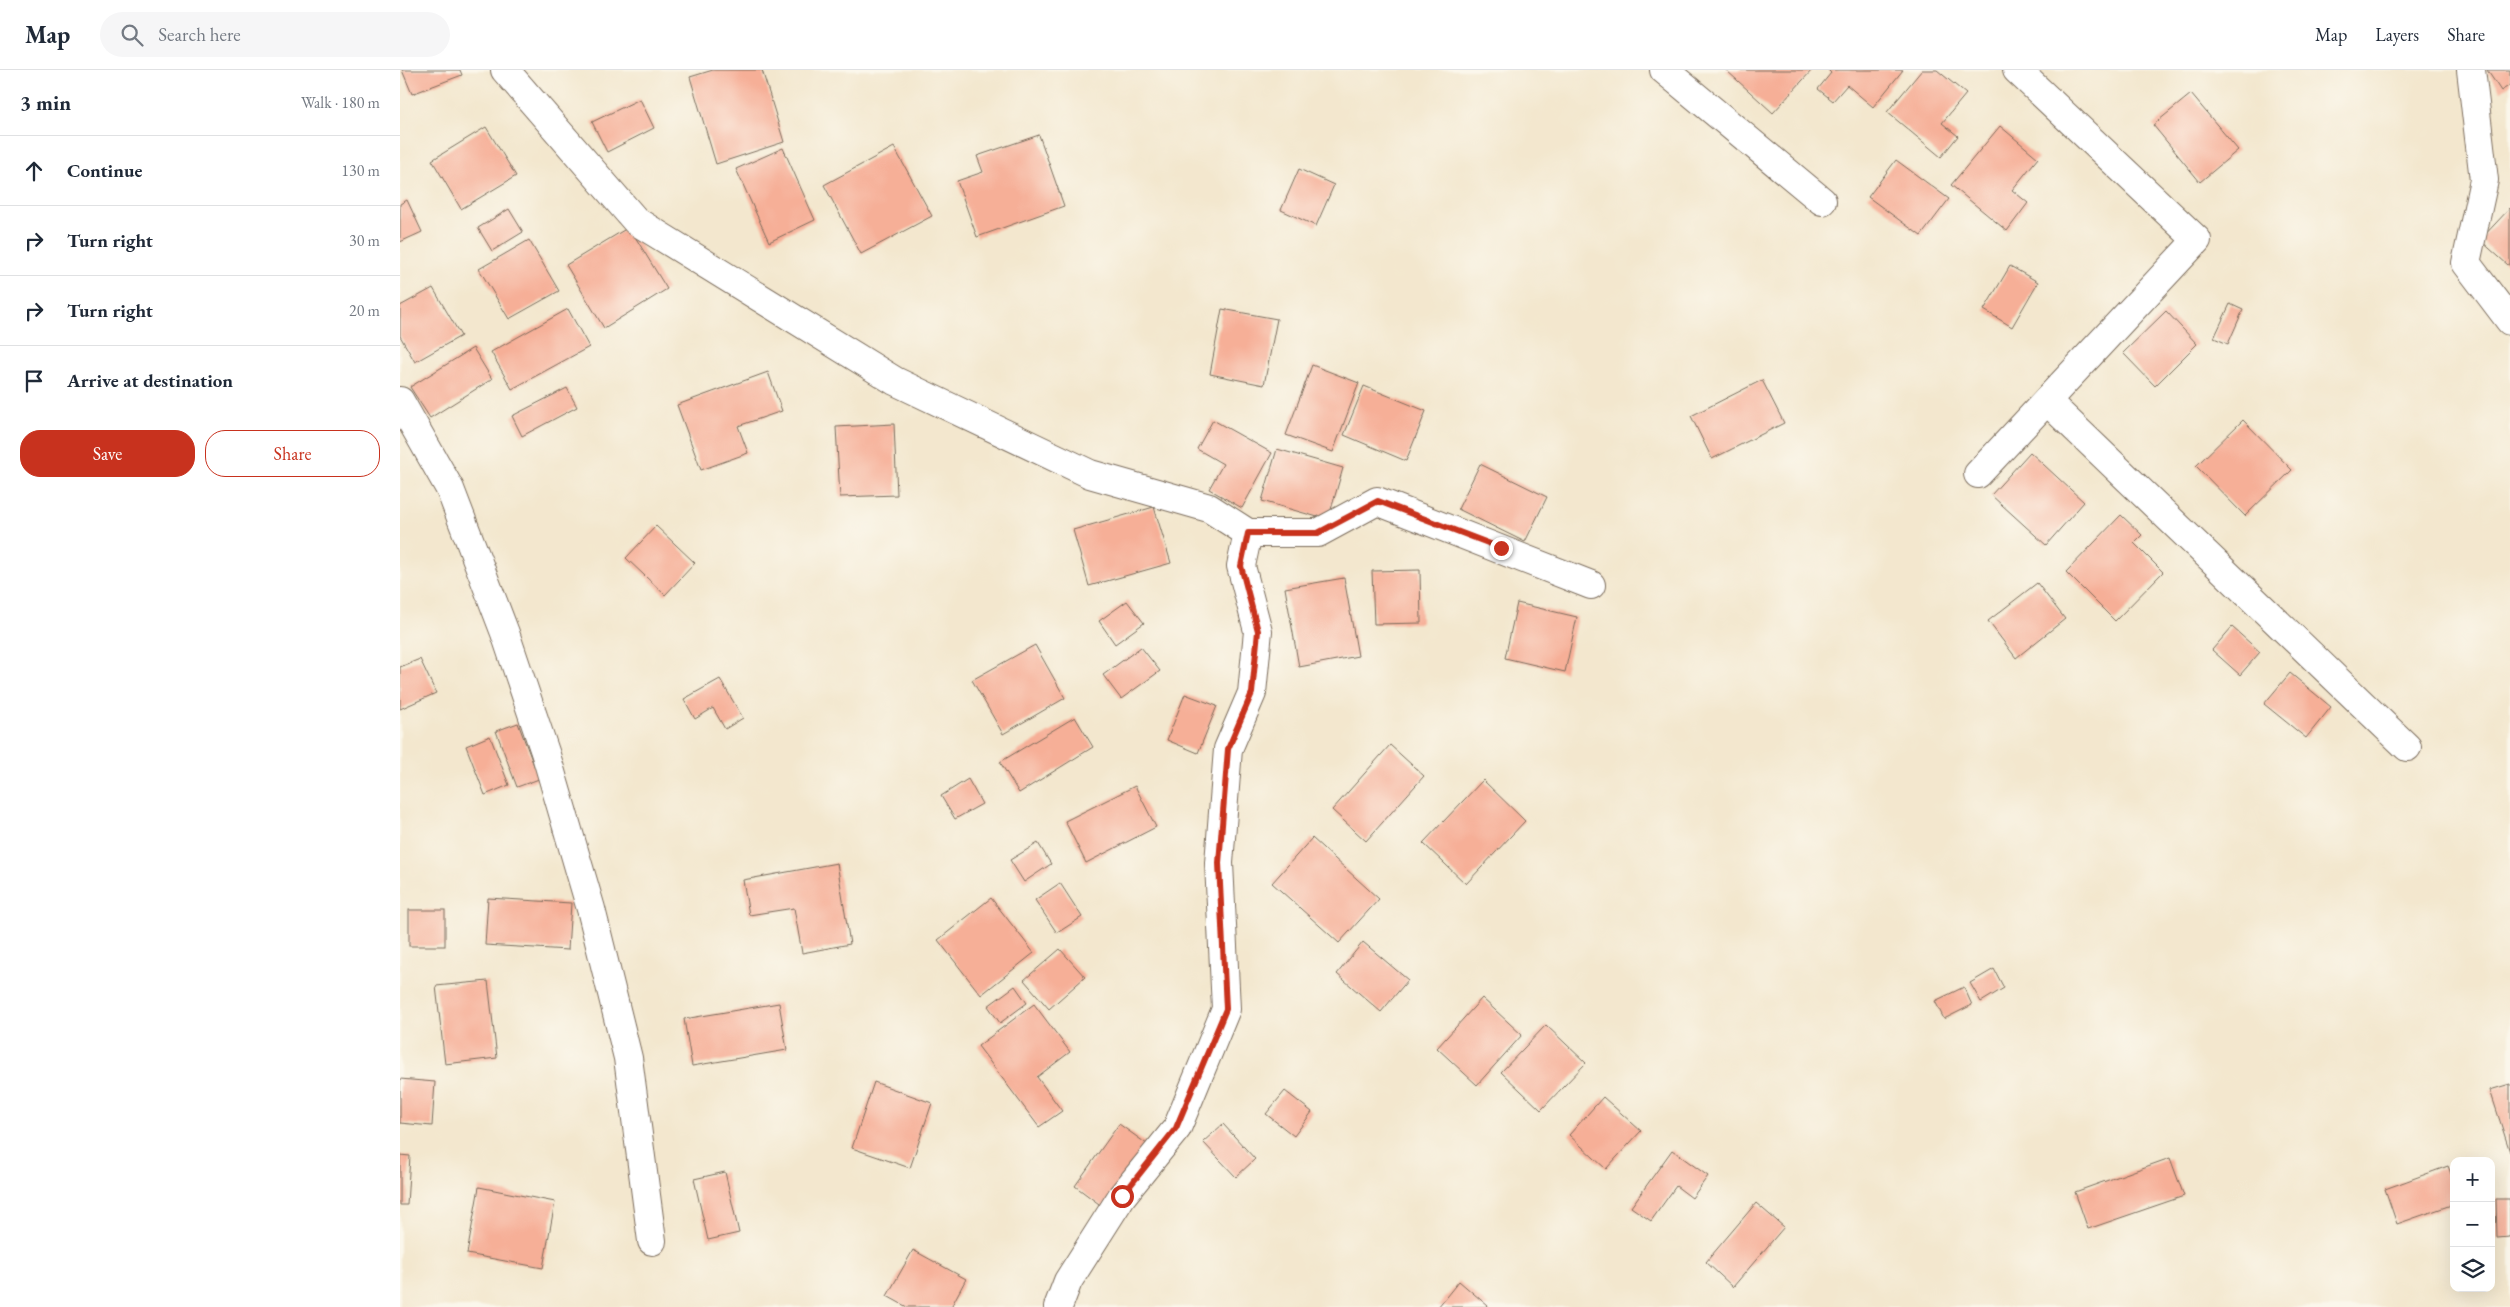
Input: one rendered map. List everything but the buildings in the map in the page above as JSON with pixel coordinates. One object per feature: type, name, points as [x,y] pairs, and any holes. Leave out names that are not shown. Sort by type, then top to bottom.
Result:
[{"type":"street","points":[[505,70],[636,221],[895,381],[1090,474],[1209,508],[1248,533],[1318,533],[1378,501],[1591,585]]},
{"type":"street","points":[[1664,70],[1822,202]]},
{"type":"street","points":[[1978,474],[2197,240],[2017,70]]},
{"type":"street","points":[[2471,70],[2484,180],[2466,263],[2510,320]]},
{"type":"street","points":[[2046,401],[2407,747]]},
{"type":"street","points":[[400,402],[450,489],[505,633],[546,755],[591,909],[628,1058],[652,1241]]},
{"type":"street","points":[[1058,1307],[1068,1281],[1122,1196],[1176,1128],[1226,1009],[1219,863],[1227,758],[1228,749],[1252,693],[1258,631],[1241,566],[1248,533]]},
{"type":"route","points":[[1122,1196],[1176,1128],[1226,1009],[1219,863],[1228,749],[1252,693],[1258,631],[1241,566],[1248,533],[1318,533],[1378,501],[1501,548]]}]
